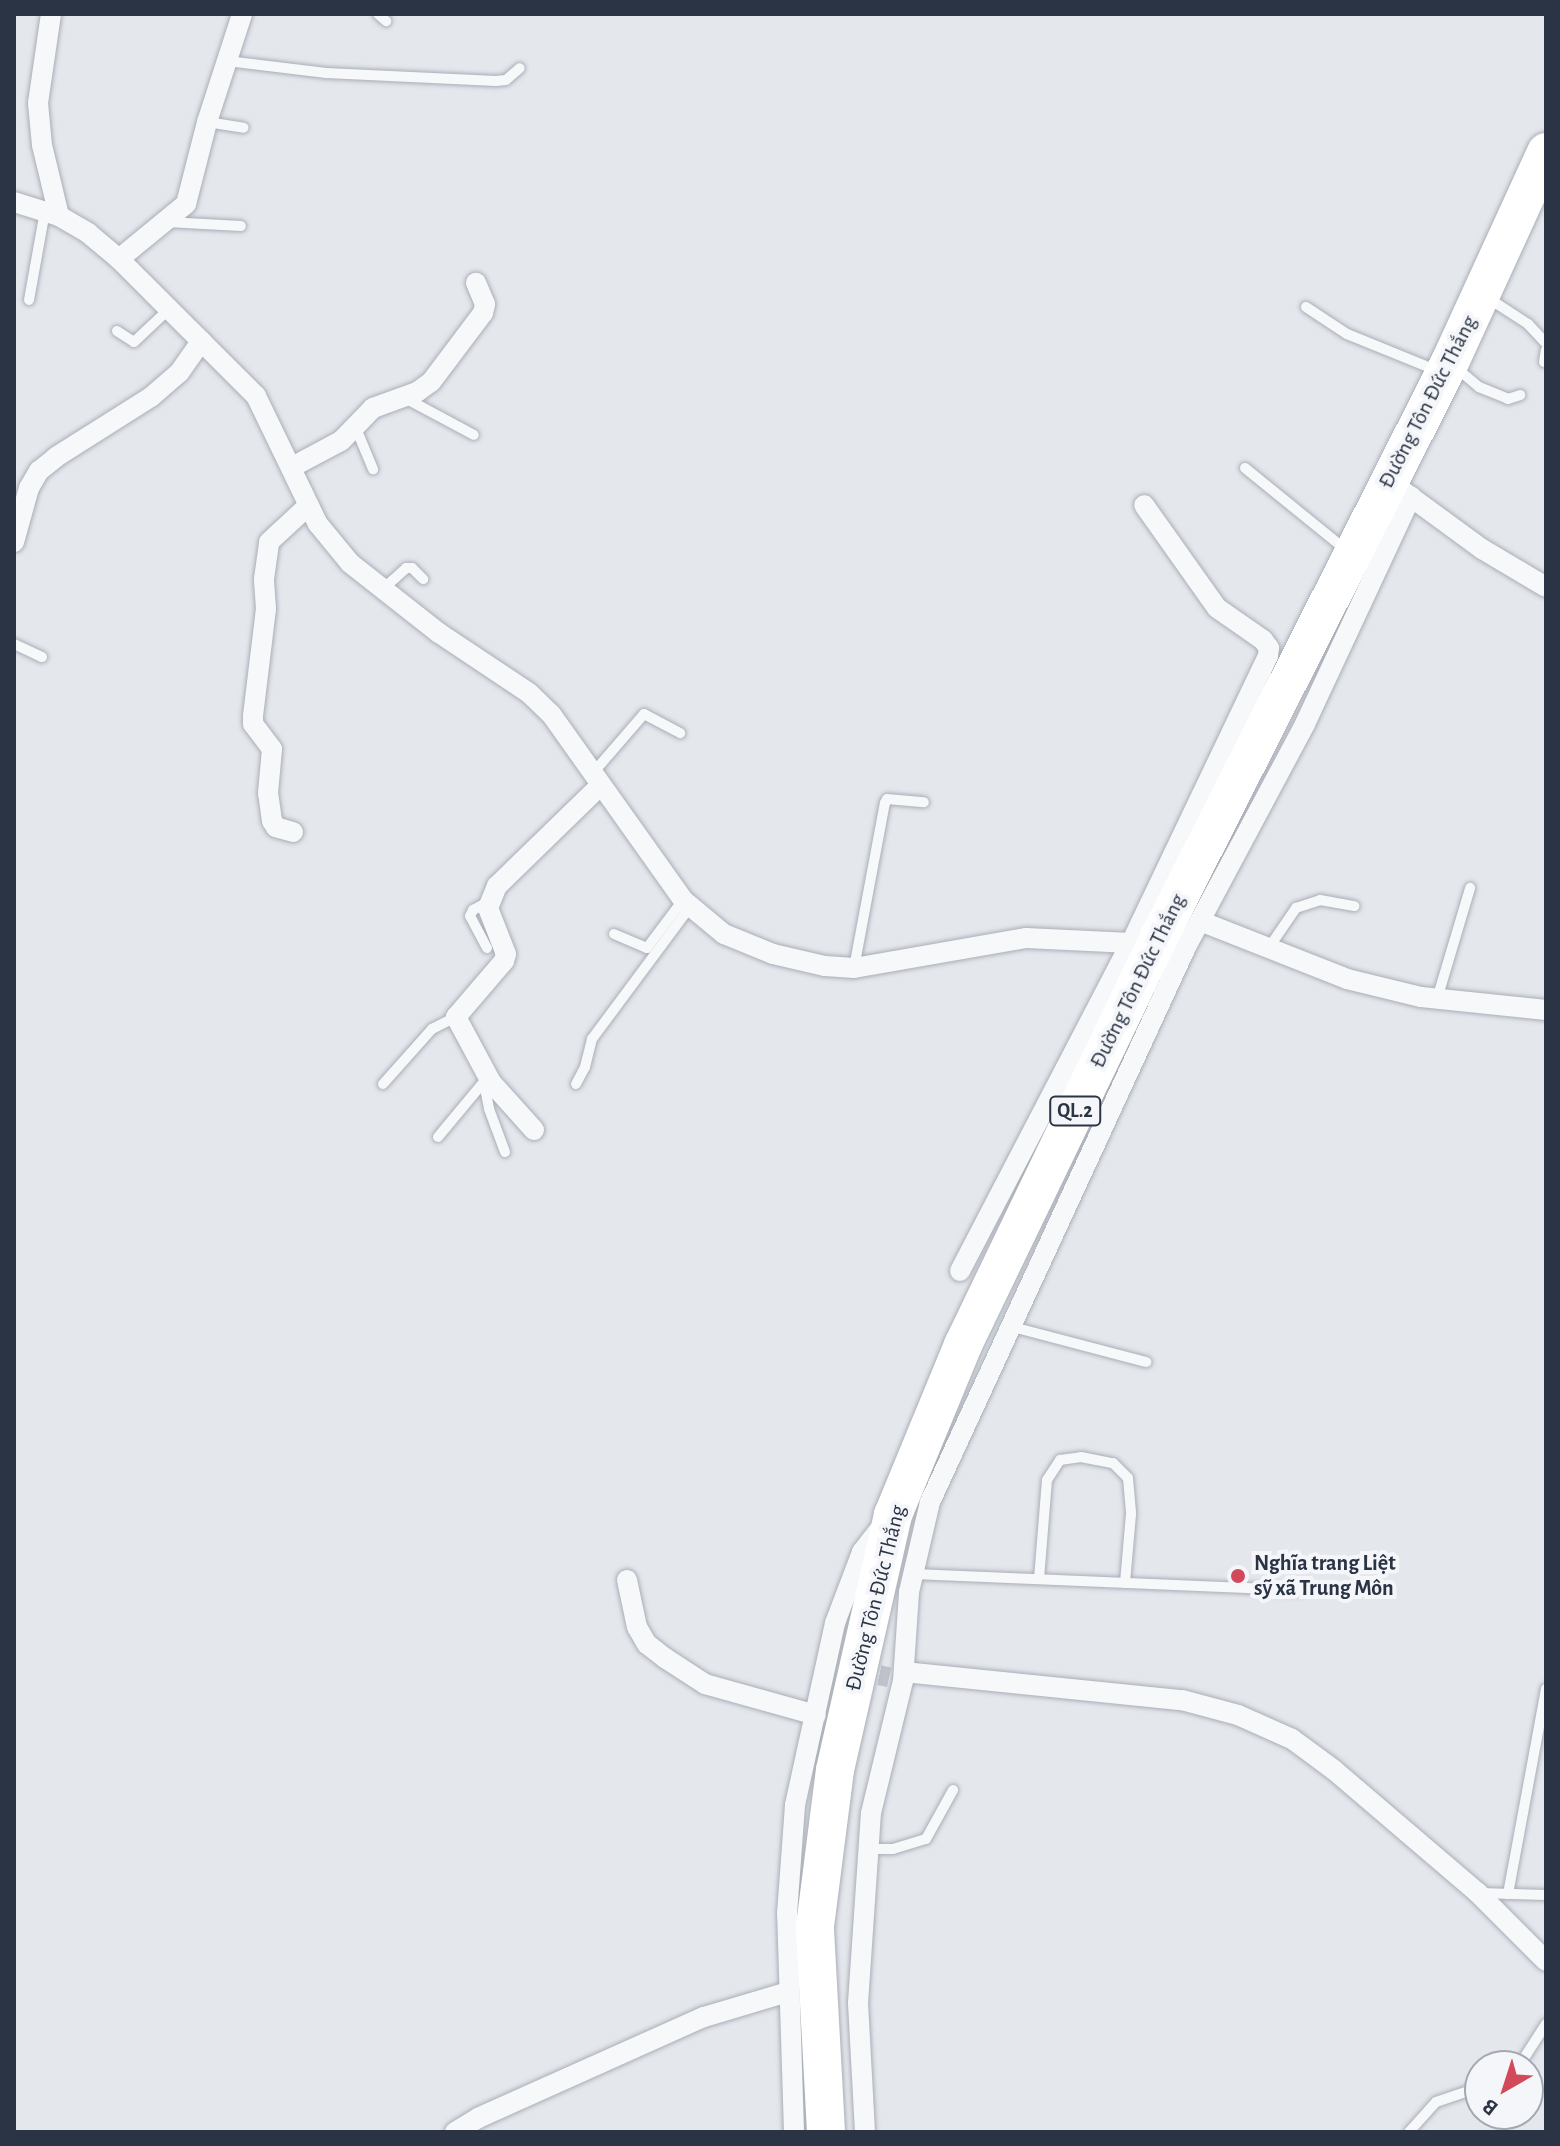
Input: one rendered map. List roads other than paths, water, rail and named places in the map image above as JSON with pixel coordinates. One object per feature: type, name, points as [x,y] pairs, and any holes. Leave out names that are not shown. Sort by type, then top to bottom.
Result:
[{"type":"highway","name":"Đường Tôn Đức Thắng","points":[[826,2132],[815,1926],[835,1770],[899,1538],[963,1345],[1154,938],[1351,554],[1399,488],[1447,368],[1546,152]]},
{"type":"street","points":[[51,14],[38,103],[52,214]]},
{"type":"street","points":[[119,259],[186,204],[207,122],[242,14]]},
{"type":"street","points":[[14,202],[52,214],[88,233],[119,259],[256,396],[318,524],[350,563],[439,633],[529,693],[551,714],[687,904],[724,934],[748,945],[825,966],[854,968],[1026,938],[1154,938],[1200,921],[1305,724],[1399,488],[1482,549],[1546,587]]},
{"type":"street","points":[[292,467],[333,447],[373,408],[404,397],[431,382],[478,322],[485,304],[476,283]]},
{"type":"street","points":[[14,542],[29,488],[39,471],[151,397],[179,373],[201,341]]},
{"type":"street","points":[[293,832],[276,827],[272,821],[268,793],[272,749],[253,724],[253,716],[266,609],[264,579],[269,542],[309,505]]},
{"type":"street","points":[[960,1271],[1154,938],[1269,648],[1217,608],[1144,505]]},
{"type":"street","points":[[534,1130],[489,1080],[456,1017],[495,972],[506,954],[488,902],[497,886],[597,779]]},
{"type":"street","points":[[1200,921],[1347,979],[1437,999],[1546,1010]]},
{"type":"street","points":[[794,2132],[787,1914],[795,1805],[816,1715],[834,1665],[835,1623],[862,1552],[899,1538],[930,1502],[1009,1326],[1171,986],[1154,938]]},
{"type":"street","points":[[865,2132],[858,2003],[871,1813],[899,1676],[913,1574],[899,1538]]},
{"type":"street","points":[[627,1580],[637,1627],[647,1644],[665,1658],[705,1684],[816,1715]]},
{"type":"street","points":[[899,1676],[1182,1700],[1238,1715],[1292,1739],[1334,1770],[1478,1893],[1546,1961]]},
{"type":"street","points":[[455,2132],[478,2118],[704,2017],[788,1992]]},
{"type":"lane","points":[[226,61],[326,73],[496,81],[506,80],[520,68]]},
{"type":"lane","points":[[207,122],[244,128]]},
{"type":"lane","points":[[29,300],[52,214]]},
{"type":"lane","points":[[167,222],[241,226]]},
{"type":"lane","points":[[1482,294],[1528,324],[1546,343]]},
{"type":"lane","points":[[1306,307],[1347,334],[1447,368],[1479,387],[1508,399],[1520,395]]},
{"type":"lane","points":[[117,331],[134,342],[169,309]]},
{"type":"lane","points":[[404,397],[474,435]]},
{"type":"lane","points":[[355,426],[373,469]]},
{"type":"lane","points":[[1245,468],[1351,554]]},
{"type":"lane","points":[[383,589],[406,568],[412,568],[423,579]]},
{"type":"lane","points":[[14,644],[42,657]]},
{"type":"lane","points":[[597,779],[644,714],[680,733]]},
{"type":"lane","points":[[854,968],[885,803],[887,799],[924,802]]},
{"type":"lane","points":[[1437,999],[1470,888]]},
{"type":"lane","points":[[1268,949],[1296,908],[1320,900],[1354,906]]},
{"type":"lane","points":[[487,948],[470,916],[473,910],[488,902]]},
{"type":"lane","points":[[614,934],[647,948],[687,904]]},
{"type":"lane","points":[[576,1084],[585,1067],[592,1039],[687,904]]},
{"type":"lane","points":[[383,1084],[432,1029],[456,1017]]},
{"type":"lane","points":[[438,1137],[489,1080]]},
{"type":"lane","points":[[489,1080],[486,1093],[489,1109],[505,1152]]},
{"type":"lane","points":[[1009,1326],[1146,1362]]},
{"type":"lane","points":[[1039,1579],[1047,1480],[1060,1460],[1081,1457],[1113,1463],[1128,1478],[1131,1514],[1125,1583]]},
{"type":"lane","points":[[913,1574],[1301,1590]]},
{"type":"lane","points":[[1508,1894],[1546,1688]]},
{"type":"lane","points":[[868,1849],[893,1849],[926,1839],[953,1790]]},
{"type":"lane","points":[[1478,1893],[1546,1895]]},
{"type":"lane","points":[[1529,2050],[1546,2024]]},
{"type":"lane","points":[[1409,2132],[1436,2102],[1464,2092]]},
{"type":"tunnel","points":[[850,1669],[889,1677]]},
{"type":"place","name":"Nghĩa trang Liệt sỹ xã Trung Môn","points":[[1238,1576]]}]
